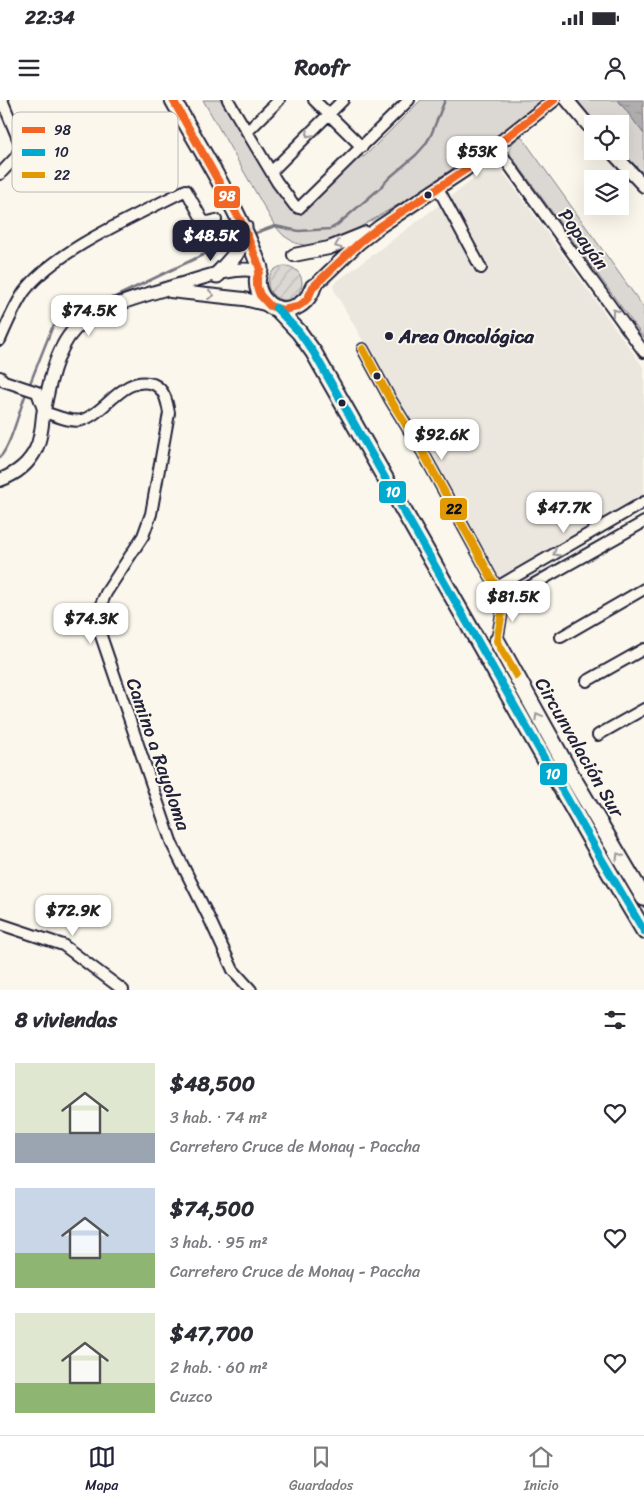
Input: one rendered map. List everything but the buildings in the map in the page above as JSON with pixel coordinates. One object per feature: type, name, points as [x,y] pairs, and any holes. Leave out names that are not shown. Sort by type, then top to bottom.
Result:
[{"type":"highway","points":[[172,100],[244,227],[259,270]]},
{"type":"highway","points":[[217,274],[237,255],[244,227]]},
{"type":"highway","name":"Circunvalación Sur","points":[[259,270],[258,287],[260,295],[299,332],[314,353],[597,852],[644,931]]},
{"type":"highway","points":[[272,306],[290,310],[297,307],[308,298],[312,288]]},
{"type":"highway","name":"Circunvalación Sur","points":[[497,641],[578,786],[644,898]]},
{"type":"main road","points":[[312,288],[379,227],[496,147],[554,100]]},
{"type":"main road","points":[[567,100],[584,120]]},
{"type":"main road","points":[[619,160],[644,186]]},
{"type":"main road","points":[[294,255],[329,248],[379,227]]},
{"type":"main road","points":[[0,480],[12,476],[37,448],[52,376],[65,344],[75,330],[94,316],[130,300],[217,274],[246,269],[259,270]]},
{"type":"main road","points":[[162,290],[244,299],[272,306]]},
{"type":"street","points":[[2,100],[12,124]]},
{"type":"street","points":[[228,100],[271,172],[295,206],[299,208],[410,100]]},
{"type":"street","points":[[247,132],[279,100]]},
{"type":"street","points":[[314,100],[362,146]]},
{"type":"street","points":[[271,172],[343,100]]},
{"type":"street","name":"Popayán","points":[[496,147],[644,352]]},
{"type":"street","points":[[0,174],[12,161]]},
{"type":"street","points":[[438,188],[481,268]]},
{"type":"street","points":[[0,340],[16,306],[34,281],[62,257],[96,237],[186,190],[201,218],[212,221]]},
{"type":"street","points":[[363,348],[390,400],[422,451],[504,601],[497,641]]},
{"type":"street","points":[[35,392],[52,376]]},
{"type":"street","points":[[0,377],[4,382],[35,392],[44,412]]},
{"type":"street","name":"Camino a Rayoloma","points":[[44,412],[74,421],[85,419],[127,387],[147,382],[156,385],[167,398],[169,413],[151,514],[143,536],[106,593],[99,609],[98,627],[172,844],[233,970],[251,990]]},
{"type":"street","points":[[497,587],[644,502]]},
{"type":"street","points":[[504,601],[644,522]]},
{"type":"street","points":[[561,636],[644,589]]},
{"type":"street","points":[[588,681],[644,649]]},
{"type":"street","points":[[598,735],[644,709]]},
{"type":"street","points":[[0,924],[63,945],[123,990]]},
{"type":"shaded area","points":[[203,100],[224,100],[294,210],[360,154],[362,157],[365,156],[421,100],[542,100],[495,138],[421,191],[330,245],[312,247],[295,243],[284,236],[275,226]]},
{"type":"shaded area","points":[[577,100],[618,100],[644,134],[644,174],[629,159],[629,115],[590,115]]},
{"type":"shaded area","points":[[521,136],[644,308],[644,338],[510,154],[514,141]]},
{"type":"shaded area","points":[[495,165],[500,168],[644,368],[644,496],[506,575],[500,576],[496,573],[333,286]]},
{"type":"shaded area","points":[[285,266],[297,271],[302,283],[297,295],[285,300],[273,295],[268,283],[273,271]]},
{"type":"water","points":[[618,100],[643,100],[644,134]]},
{"type":"waterway","points":[[253,234],[275,226],[299,231],[330,229],[337,225],[379,189],[425,145],[445,100]]},
{"type":"waterway","points":[[29,386],[52,328],[72,307],[115,297],[234,241]]},
{"type":"waterway","points":[[0,457],[12,436],[27,391]]},
{"type":"transit line","name":"98","points":[[173,100],[244,227],[260,269],[257,278],[257,287],[260,295],[270,306],[283,310],[297,307],[303,303],[308,298],[313,287],[359,243],[379,227],[465,170],[554,100]]},
{"type":"transit line","name":"10","points":[[276,308],[299,332],[314,353],[644,931]]},
{"type":"transit line","name":"22","points":[[363,349],[390,399],[422,451],[504,601],[497,641],[516,675]]},
{"type":"place","name":"Area Oncológica","points":[[389,336]]}]
